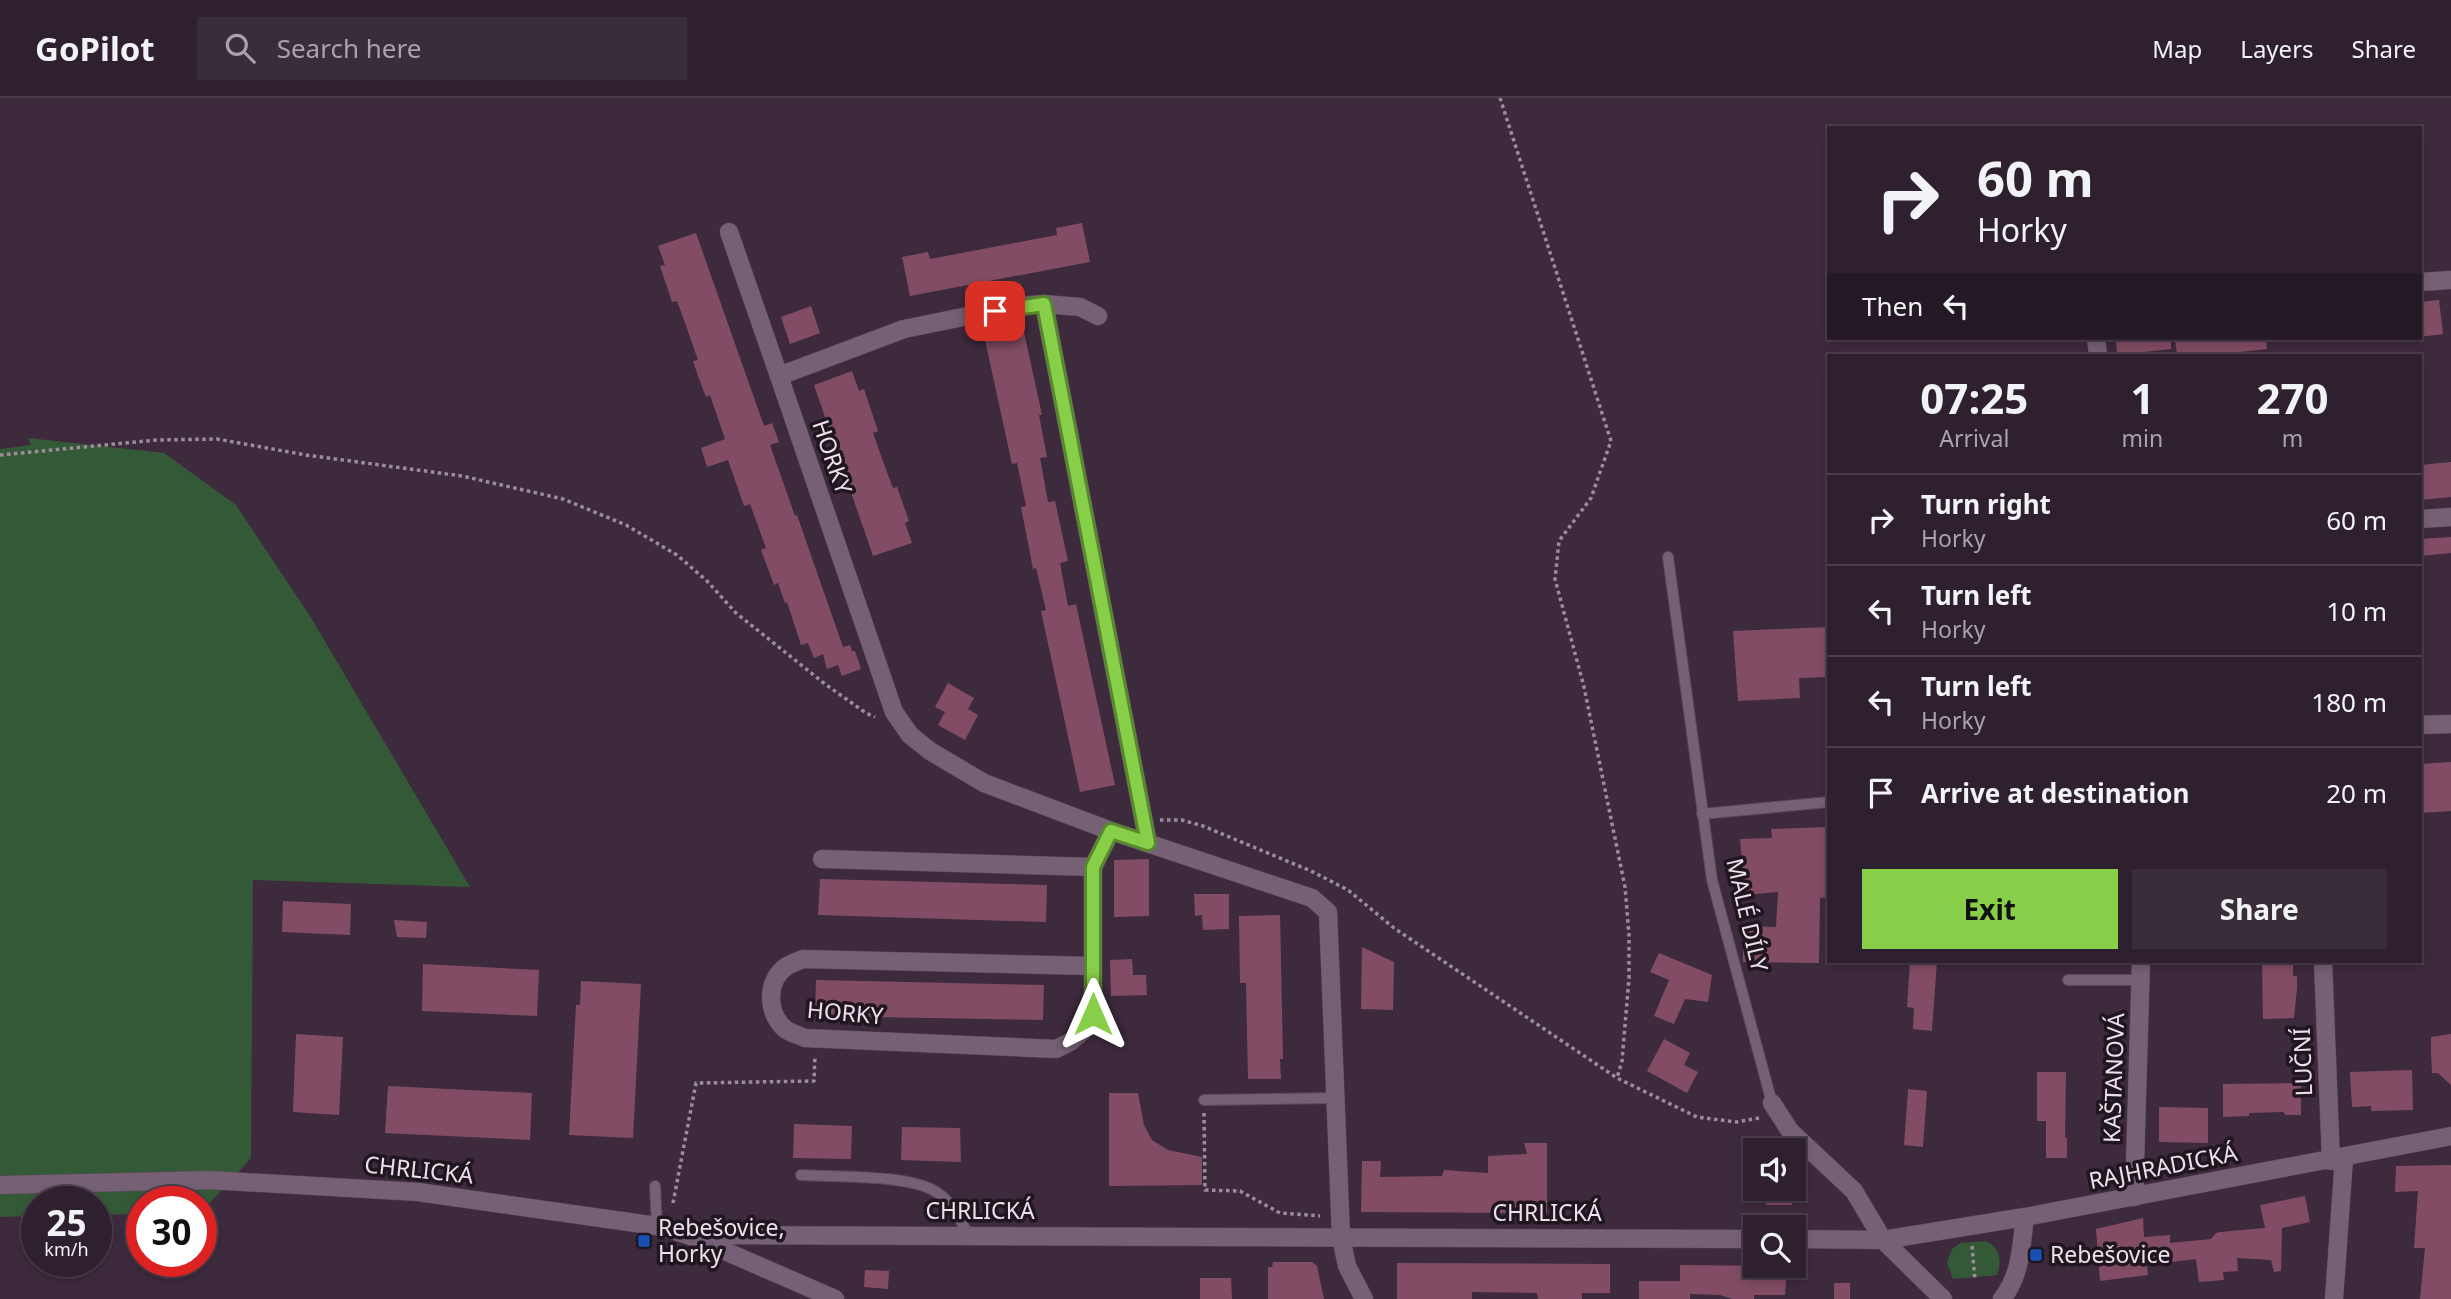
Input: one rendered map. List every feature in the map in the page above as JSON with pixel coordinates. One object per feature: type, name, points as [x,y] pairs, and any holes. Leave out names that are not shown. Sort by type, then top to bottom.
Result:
[{"type":"street","name":"HORKY","points":[[729,232],[894,712],[910,735],[930,751],[984,783],[1111,831],[1311,898],[1328,912],[1340,1237],[1348,1266],[1364,1299]]},
{"type":"street","points":[[2422,282],[2451,280]]},
{"type":"street","points":[[779,376],[904,329],[1017,306],[1044,304],[1080,307],[1098,316]]},
{"type":"street","points":[[1044,304],[1148,843]]},
{"type":"street","points":[[2422,519],[2451,517]]},
{"type":"street","points":[[2422,725],[2451,724]]},
{"type":"street","name":"HORKY","points":[[1093,966],[803,959],[786,967],[773,984],[770,1000],[774,1015],[786,1030],[805,1038],[1056,1049],[1083,1031],[1093,1014],[1093,966],[1093,867],[1111,831]]},
{"type":"street","points":[[822,859],[1093,867]]},
{"type":"street","name":"KAŠTANOVÁ","points":[[2134,1197],[2141,963]]},
{"type":"street","name":"LUČNÍ","points":[[2323,963],[2338,1159],[2334,1299]]},
{"type":"street","name":"MALÉ DÍLY","points":[[1775,1109],[1790,1131],[1854,1191],[1883,1240],[1943,1299]]},
{"type":"street","name":"RAJHRADICKÁ","points":[[1883,1240],[2025,1217],[2451,1136]]},
{"type":"street","name":"CHRLICKÁ","points":[[0,1185],[209,1181],[418,1192],[657,1226],[688,1235],[1743,1239]]},
{"type":"street","points":[[2002,1299],[2011,1288],[2019,1269],[2025,1217]]},
{"type":"street","points":[[688,1235],[835,1299]]},
{"type":"street","points":[[1806,1239],[1883,1240]]},
{"type":"lane","name":"MALÉ DÍLY","points":[[1668,557],[1712,880],[1775,1109]]},
{"type":"lane","points":[[1702,814],[1827,802]]},
{"type":"lane","points":[[2068,980],[2141,980]]},
{"type":"lane","points":[[1204,1100],[1335,1098]]},
{"type":"lane","points":[[801,1175],[908,1181],[933,1190],[958,1213],[968,1235]]},
{"type":"lane","points":[[655,1186],[657,1226]]},
{"type":"path","points":[[1500,98],[1611,441],[1591,498],[1559,541],[1555,579],[1587,700],[1625,887],[1629,978],[1622,1061],[1617,1078]]},
{"type":"path","points":[[0,455],[157,440],[217,439],[306,455],[462,477],[563,499],[626,525],[677,555],[707,581],[736,613],[866,713],[880,717],[894,712]]},
{"type":"path","points":[[1144,821],[1182,820],[1203,826],[1311,871],[1348,890],[1394,929],[1617,1078],[1698,1117],[1735,1122],[1775,1109]]},
{"type":"path","points":[[673,1205],[696,1083],[814,1081]]},
{"type":"path","points":[[1204,1100],[1205,1190],[1240,1191],[1280,1213],[1340,1217]]},
{"type":"path","points":[[1970,1226],[1975,1280]]},
{"type":"green space","points":[[28,438],[164,453],[236,505],[310,616],[470,887],[253,880],[251,1158],[217,1195],[217,1186],[126,1186],[126,1214],[112,1215],[112,1186],[21,1186],[21,1216],[0,1217],[0,449],[31,445]]},
{"type":"green space","points":[[1986,1241],[1999,1255],[1997,1275],[1953,1279],[1947,1263],[1952,1249],[1961,1243]]},
{"type":"building","points":[[1082,223],[1090,262],[910,296],[902,257],[928,252],[930,259],[1057,235],[1056,228]]},
{"type":"building","points":[[696,233],[764,426],[772,423],[779,442],[770,445],[843,647],[850,645],[852,651],[855,651],[861,669],[842,676],[838,665],[827,669],[823,654],[814,658],[808,643],[801,645],[787,602],[785,603],[778,583],[774,585],[761,550],[766,548],[750,504],[744,506],[728,460],[707,467],[701,448],[725,439],[710,395],[706,397],[699,379],[693,361],[698,360],[677,301],[672,302],[660,266],[665,265],[658,246]]},
{"type":"building","points":[[2439,300],[2443,334],[2422,337],[2422,302]]},
{"type":"building","points":[[811,306],[820,333],[790,344],[781,317]]},
{"type":"building","points":[[1024,332],[1042,415],[1039,415],[1047,457],[1040,458],[1048,502],[1055,501],[1068,561],[1060,563],[1068,606],[1076,604],[1115,785],[1080,792],[1041,611],[1046,610],[1036,568],[1033,569],[1021,507],[1026,506],[1017,463],[1012,464],[985,340]]},
{"type":"building","points":[[2116,340],[2171,340],[2171,349],[2117,354]]},
{"type":"building","points":[[2175,340],[2266,340],[2267,349],[2222,354],[2177,354]]},
{"type":"building","points":[[852,371],[859,391],[864,389],[878,431],[873,433],[893,488],[897,487],[909,521],[905,523],[912,543],[873,556],[814,385]]},
{"type":"building","points":[[2451,462],[2451,497],[2422,500],[2422,465]]},
{"type":"building","points":[[2451,537],[2451,553],[2422,556],[2422,539]]},
{"type":"building","points":[[1827,627],[1827,677],[1799,678],[1800,698],[1738,701],[1733,631]]},
{"type":"building","points":[[948,683],[974,698],[968,709],[978,715],[965,740],[938,725],[945,712],[935,707]]},
{"type":"building","points":[[2451,762],[2451,811],[2422,813],[2422,764]]},
{"type":"building","points":[[1827,827],[1827,897],[1820,898],[1819,963],[1743,962],[1743,926],[1776,927],[1778,892],[1745,895],[1740,839],[1772,838],[1771,829]]},
{"type":"building","points":[[1149,859],[1149,916],[1114,917],[1114,860]]},
{"type":"building","points":[[820,879],[1047,885],[1046,922],[818,915]]},
{"type":"building","points":[[1194,894],[1229,894],[1229,929],[1203,930],[1202,915],[1195,916]]},
{"type":"building","points":[[283,901],[351,904],[350,935],[282,932]]},
{"type":"building","points":[[1280,915],[1283,1059],[1280,1059],[1281,1079],[1248,1079],[1246,983],[1240,983],[1239,916]]},
{"type":"building","points":[[394,920],[427,922],[426,938],[397,937]]},
{"type":"building","points":[[1362,947],[1394,962],[1393,1010],[1361,1009]]},
{"type":"building","points":[[1659,953],[1712,975],[1708,1002],[1685,999],[1674,1024],[1654,1016],[1669,980],[1650,972]]},
{"type":"building","points":[[1132,959],[1133,975],[1146,975],[1147,995],[1111,996],[1110,960]]},
{"type":"building","points":[[1910,963],[1937,963],[1932,1031],[1913,1029],[1914,1008],[1907,1007]]},
{"type":"building","points":[[2262,963],[2293,963],[2293,976],[2297,976],[2294,1018],[2263,1019]]},
{"type":"building","points":[[423,964],[539,970],[537,1016],[422,1011]]},
{"type":"building","points":[[816,980],[1044,985],[1043,1020],[815,1016]]},
{"type":"building","points":[[581,981],[641,984],[633,1138],[569,1135],[576,1005],[580,1005]]},
{"type":"building","points":[[296,1034],[343,1037],[339,1115],[293,1112]]},
{"type":"building","points":[[2451,1034],[2451,1085],[2438,1073],[2432,1073],[2431,1037]]},
{"type":"building","points":[[1664,1039],[1690,1053],[1684,1065],[1698,1072],[1687,1093],[1647,1071]]},
{"type":"building","points":[[2412,1070],[2413,1110],[2371,1111],[2371,1106],[2352,1107],[2350,1072]]},
{"type":"building","points":[[2037,1072],[2066,1072],[2067,1158],[2046,1158],[2046,1121],[2037,1121]]},
{"type":"building","points":[[2301,1083],[2301,1115],[2286,1115],[2283,1112],[2223,1117],[2223,1084]]},
{"type":"building","points":[[388,1086],[532,1093],[530,1140],[385,1133]]},
{"type":"building","points":[[1908,1089],[1927,1091],[1923,1147],[1904,1145]]},
{"type":"building","points":[[1109,1093],[1138,1093],[1144,1125],[1152,1140],[1168,1150],[1202,1157],[1202,1185],[1109,1186]]},
{"type":"building","points":[[2159,1107],[2208,1108],[2208,1143],[2159,1142]]},
{"type":"building","points":[[794,1124],[852,1126],[851,1159],[793,1158]]},
{"type":"building","points":[[902,1127],[960,1128],[961,1162],[901,1160]]},
{"type":"building","points":[[1524,1143],[1547,1143],[1547,1213],[1361,1212],[1362,1161],[1381,1161],[1380,1177],[1442,1176],[1444,1170],[1488,1173],[1488,1156],[1527,1154]]},
{"type":"building","points":[[2451,1165],[2451,1299],[2420,1299],[2425,1248],[2414,1248],[2418,1191],[2395,1192],[2396,1166]]},
{"type":"building","points":[[2305,1196],[2310,1222],[2282,1228],[2281,1271],[2274,1272],[2271,1260],[2237,1258],[2238,1271],[2223,1272],[2224,1280],[2199,1282],[2196,1259],[2147,1265],[2148,1275],[2100,1281],[2096,1229],[2143,1218],[2144,1237],[2170,1235],[2170,1243],[2211,1239],[2220,1232],[2265,1228],[2260,1205]]},
{"type":"building","points":[[1766,1201],[1792,1201],[1792,1205],[1766,1205]]},
{"type":"building","points":[[1273,1262],[1312,1262],[1317,1266],[1324,1299],[1268,1299],[1268,1267],[1272,1267]]},
{"type":"building","points":[[1397,1263],[1610,1264],[1610,1293],[1582,1293],[1582,1299],[1538,1299],[1537,1293],[1472,1292],[1472,1299],[1397,1299]]},
{"type":"building","points":[[1680,1265],[1743,1266],[1743,1278],[1786,1278],[1785,1295],[1754,1295],[1754,1299],[1732,1299],[1720,1295],[1690,1294],[1690,1299],[1639,1299],[1639,1281],[1680,1281]]},
{"type":"building","points":[[865,1270],[889,1271],[888,1289],[864,1287]]},
{"type":"building","points":[[1200,1278],[1231,1278],[1232,1299],[1200,1299]]},
{"type":"building","points":[[1834,1283],[1850,1283],[1850,1299],[1834,1299]]},
{"type":"place","name":"Rebešovice, Horky","points":[[644,1241]]},
{"type":"place","name":"Rebešovice","points":[[2036,1255]]},
{"type":"route","points":[[995,311],[1044,304],[1148,843],[1111,831],[1093,867],[1093,1014]]}]
